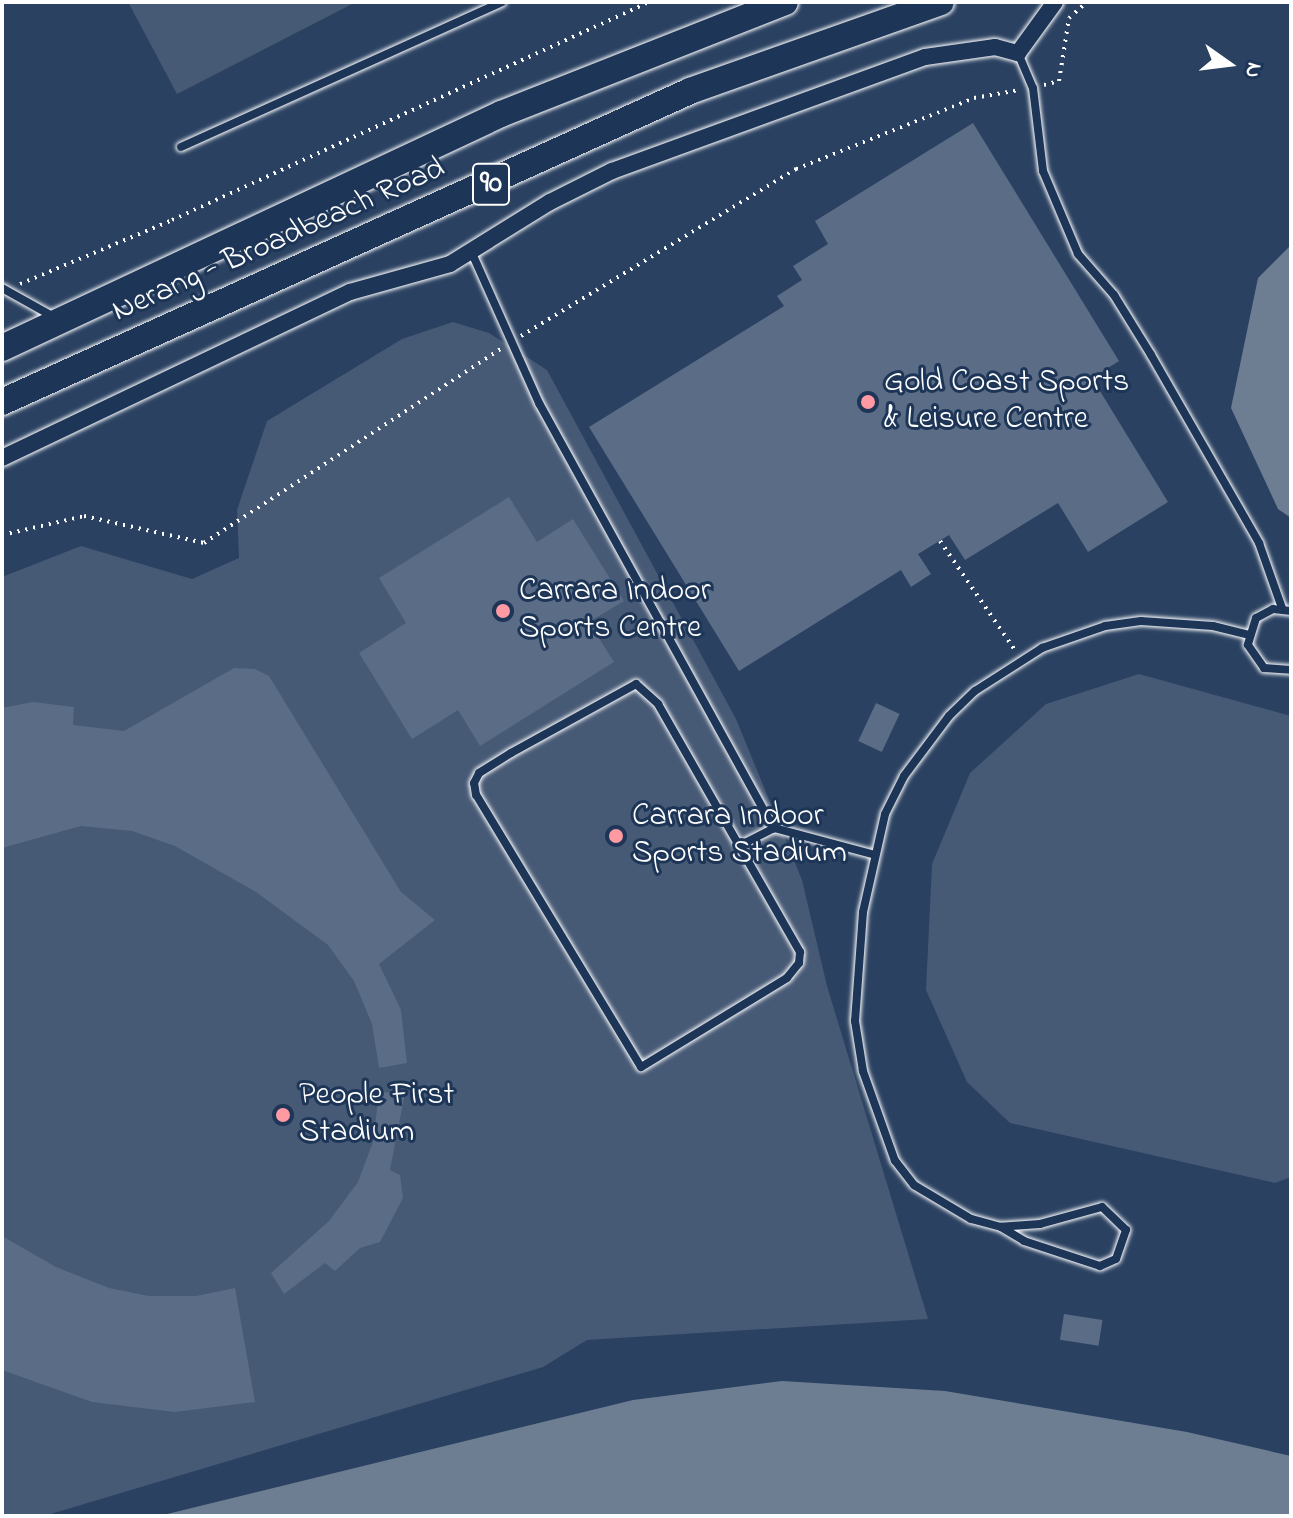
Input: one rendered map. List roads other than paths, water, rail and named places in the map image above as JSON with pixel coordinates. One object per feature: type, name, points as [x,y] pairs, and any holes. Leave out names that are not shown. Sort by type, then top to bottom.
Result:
[{"type":"main road","name":"Nerang - Broadbeach Road","points":[[2,348],[501,114],[785,2]]},
{"type":"main road","name":"Nerang - Broadbeach Road","points":[[2,402],[690,91],[941,2]]},
{"type":"street","points":[[2,458],[350,292],[428,272],[471,251],[588,183],[719,131],[925,57],[995,47],[1018,53],[1055,2]]},
{"type":"lane","points":[[181,147],[502,2]]},
{"type":"lane","points":[[1018,53],[1033,88],[1043,171],[1078,254],[1114,295],[1151,355],[1259,543],[1287,609],[1264,612],[1248,635]]},
{"type":"lane","points":[[471,251],[514,340],[539,403],[774,828]]},
{"type":"lane","points":[[4,288],[61,321]]},
{"type":"lane","points":[[1001,1227],[1053,1222],[1102,1207],[1126,1230],[1116,1259],[1100,1266],[1024,1241],[1001,1227],[942,1206],[914,1185],[895,1161],[879,1121],[855,1021],[856,973],[872,854],[885,814],[923,747],[975,691],[1021,660],[1075,635],[1141,621],[1213,626],[1248,635]]},
{"type":"lane","points":[[1248,635],[1256,662],[1273,671],[1291,670]]},
{"type":"lane","points":[[625,685],[646,688],[739,846],[796,942],[799,963],[787,978],[641,1067],[476,795],[479,773],[625,685]]},
{"type":"lane","points":[[739,846],[774,828],[872,854]]},
{"type":"place","name":"Gold Coast Sports & Leisure Centre","points":[[868,402]]},
{"type":"place","name":"Carrara Indoor Sports Centre","points":[[503,611]]},
{"type":"place","name":"Carrara Indoor Sports Stadium","points":[[616,836]]},
{"type":"place","name":"People First Stadium","points":[[283,1115]]}]
